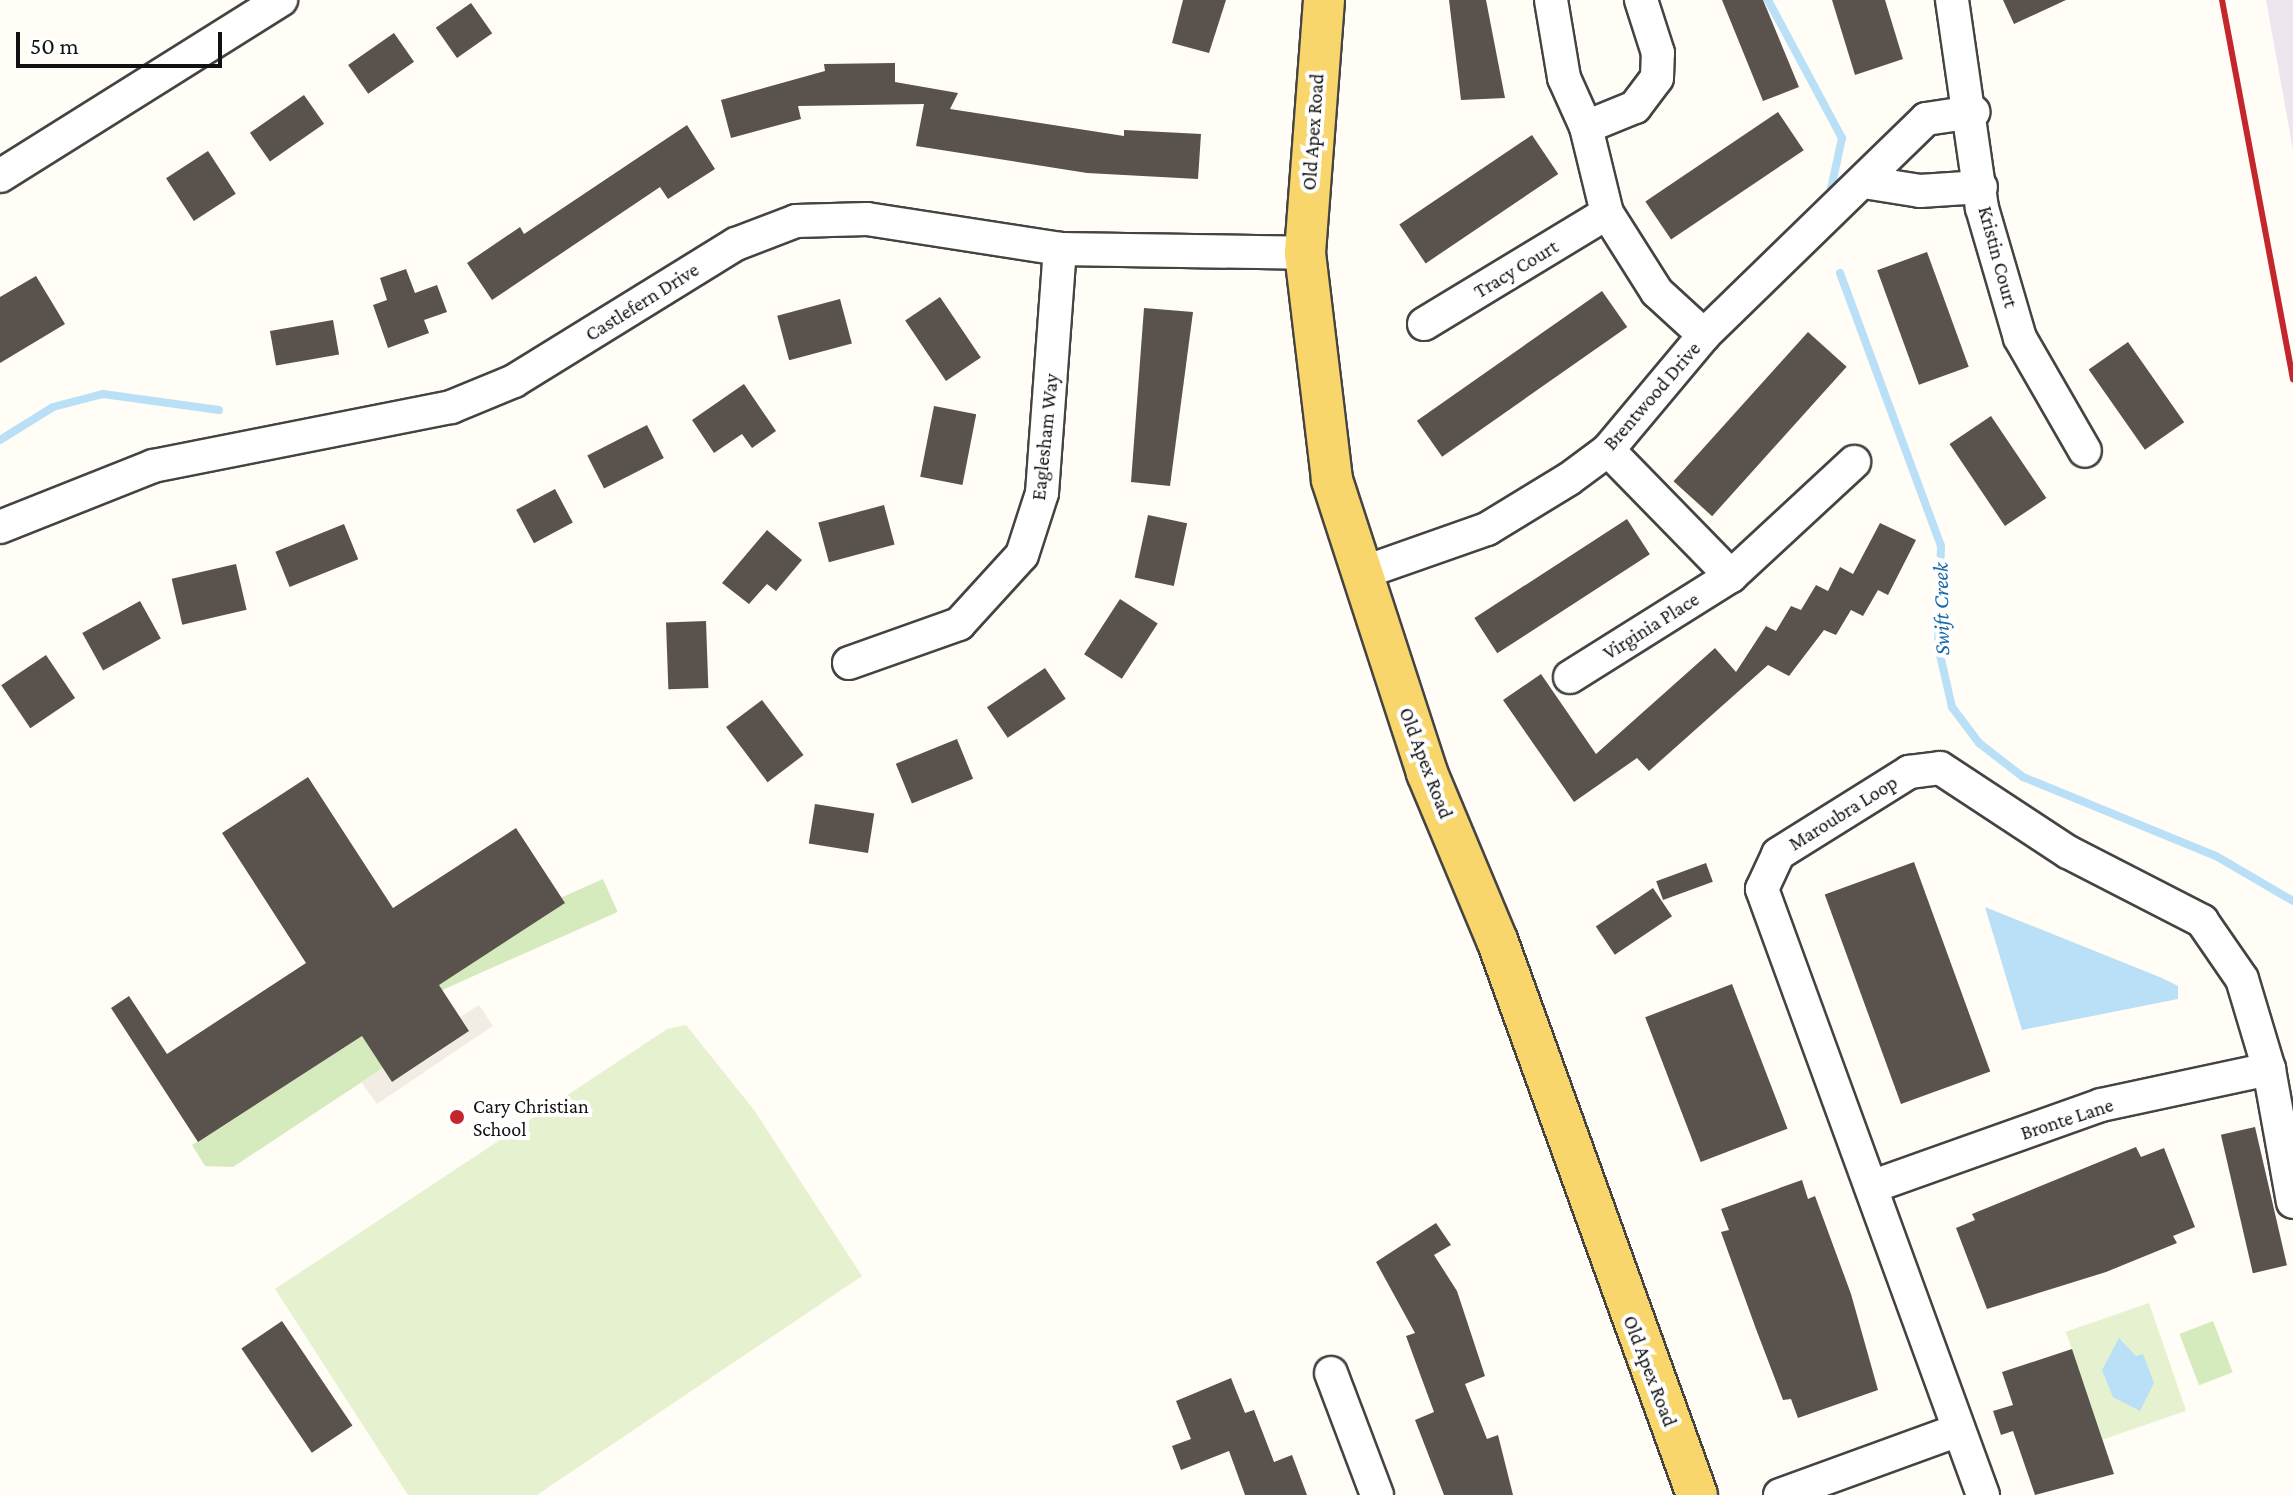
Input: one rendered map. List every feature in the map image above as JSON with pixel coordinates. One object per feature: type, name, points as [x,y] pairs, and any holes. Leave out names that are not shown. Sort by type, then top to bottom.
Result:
[{"type":"main road","name":"Old Apex Road","points":[[1324,0],[1305,253],[1332,480],[1359,574],[1697,1495]]},
{"type":"street","points":[[0,176],[281,0]]},
{"type":"street","points":[[1551,0],[1564,78],[1586,127],[1607,213],[1657,292],[1704,335]]},
{"type":"street","points":[[1586,127],[1635,107],[1657,78],[1658,53],[1641,0]]},
{"type":"street","name":"Kristin Court","points":[[1952,0],[1973,112],[1981,187],[2020,338],[2085,451]]},
{"type":"street","name":"Brentwood Drive","points":[[1359,574],[1487,529],[1608,450],[1704,335],[1926,119],[1973,112]]},
{"type":"street","points":[[1864,182],[1920,191],[1981,187]]},
{"type":"street","name":"Tracy Court","points":[[1424,324],[1607,213]]},
{"type":"street","name":"Castlefern Drive","points":[[0,527],[153,466],[451,407],[514,381],[736,244],[796,221],[867,219],[1060,249],[1305,253]]},
{"type":"street","name":"Eaglesham Way","points":[[849,663],[959,624],[1022,555],[1042,493],[1060,249]]},
{"type":"street","points":[[1608,450],[1731,576]]},
{"type":"street","name":"Virginia Place","points":[[1570,677],[1731,576],[1854,462]]},
{"type":"street","name":"Maroubra Loop","points":[[1983,1495],[1762,889],[1778,854],[1909,772],[1951,772],[2068,852],[2202,921],[2242,979],[2269,1069],[2293,1202]]},
{"type":"street","name":"Bronte Lane","points":[[1871,1187],[2101,1105],[2269,1069]]},
{"type":"street","points":[[1331,1373],[1377,1495]]},
{"type":"street","points":[[1780,1495],[1959,1430]]},
{"type":"shaded area","points":[[2266,0],[2293,0],[2293,150]]},
{"type":"shaded area","points":[[479,1005],[493,1026],[377,1104],[361,1082],[383,1068],[392,1082],[428,1059],[469,1031],[460,1017]]},
{"type":"green space","points":[[603,879],[618,912],[440,991],[425,958]]},
{"type":"green space","points":[[686,1025],[754,1110],[862,1276],[537,1495],[408,1495],[275,1289],[667,1029]]},
{"type":"green space","points":[[362,1036],[383,1068],[233,1167],[205,1166],[192,1145]]},
{"type":"green space","points":[[2149,1303],[2186,1411],[2103,1439],[2066,1332]]},
{"type":"green space","points":[[2213,1321],[2233,1372],[2199,1385],[2179,1334]]},
{"type":"water","points":[[1985,907],[2162,978],[2178,986],[2178,999],[2022,1030]]},
{"type":"water","points":[[2119,1338],[2136,1356],[2143,1354],[2154,1383],[2140,1411],[2113,1397],[2102,1370]]},
{"type":"building","points":[[1183,0],[1226,0],[1209,53],[1172,43]]},
{"type":"building","points":[[1449,0],[1486,0],[1505,98],[1461,100]]},
{"type":"building","points":[[1722,0],[1763,0],[1799,87],[1763,101]]},
{"type":"building","points":[[1832,0],[1885,0],[1903,59],[1855,75]]},
{"type":"building","points":[[2003,0],[2066,0],[2014,24]]},
{"type":"building","points":[[471,3],[492,33],[457,58],[436,28]]},
{"type":"building","points":[[394,33],[414,62],[368,94],[348,65]]},
{"type":"building","points":[[895,63],[895,82],[958,93],[950,109],[1124,136],[1124,130],[1201,134],[1198,179],[1087,173],[916,146],[924,104],[798,106],[801,119],[731,138],[721,100],[825,71],[824,64]]},
{"type":"building","points":[[304,95],[324,124],[270,162],[250,133]]},
{"type":"building","points":[[1778,112],[1804,150],[1671,240],[1645,201]]},
{"type":"building","points":[[687,125],[715,169],[668,199],[660,187],[492,300],[467,263],[520,227],[524,234]]},
{"type":"building","points":[[1532,135],[1558,174],[1426,263],[1399,224]]},
{"type":"building","points":[[208,151],[236,194],[194,221],[166,178]]},
{"type":"building","points":[[1927,252],[1969,367],[1919,385],[1877,270]]},
{"type":"building","points":[[406,269],[415,293],[437,285],[447,312],[424,320],[429,333],[388,348],[373,305],[387,300],[380,278]]},
{"type":"building","points":[[36,276],[65,324],[0,363],[0,297]]},
{"type":"building","points":[[1602,291],[1627,327],[1442,457],[1417,421]]},
{"type":"building","points":[[940,297],[981,358],[946,381],[905,320]]},
{"type":"building","points":[[840,299],[852,343],[789,360],[777,316]]},
{"type":"building","points":[[1144,308],[1193,312],[1170,486],[1131,482]]},
{"type":"building","points":[[333,320],[339,354],[276,366],[270,331]]},
{"type":"building","points":[[1808,332],[1847,367],[1712,516],[1674,481]]},
{"type":"building","points":[[2128,342],[2184,422],[2145,450],[2089,370]]},
{"type":"building","points":[[744,384],[776,431],[752,448],[742,434],[714,453],[692,420]]},
{"type":"building","points":[[934,406],[976,414],[962,485],[920,477]]},
{"type":"building","points":[[1991,416],[2046,498],[2005,526],[1950,444]]},
{"type":"building","points":[[647,425],[664,458],[604,488],[587,455]]},
{"type":"building","points":[[555,489],[573,523],[534,543],[516,510]]},
{"type":"building","points":[[884,505],[895,545],[829,562],[818,523]]},
{"type":"building","points":[[1148,515],[1187,523],[1174,586],[1135,578]]},
{"type":"building","points":[[1627,519],[1650,554],[1497,653],[1474,618]]},
{"type":"building","points":[[1880,523],[1916,540],[1888,595],[1878,590],[1863,616],[1851,610],[1836,635],[1824,630],[1789,676],[1768,665],[1649,771],[1637,758],[1574,802],[1503,700],[1541,674],[1596,754],[1715,648],[1736,672],[1766,626],[1776,631],[1791,606],[1801,610],[1816,585],[1828,591],[1840,567],[1853,574]]},
{"type":"building","points":[[344,524],[358,559],[290,587],[275,552]]},
{"type":"building","points":[[767,530],[802,560],[776,591],[767,584],[749,604],[722,583]]},
{"type":"building","points":[[236,564],[247,610],[182,625],[172,579]]},
{"type":"building","points":[[1120,599],[1158,624],[1122,679],[1084,654]]},
{"type":"building","points":[[140,601],[161,639],[103,671],[82,633]]},
{"type":"building","points":[[706,621],[708,688],[668,689],[666,622]]},
{"type":"building","points":[[46,655],[75,698],[30,728],[1,685]]},
{"type":"building","points":[[1045,668],[1066,699],[1008,738],[987,707]]},
{"type":"building","points":[[762,700],[804,755],[768,782],[726,727]]},
{"type":"building","points":[[957,739],[973,779],[912,804],[896,764]]},
{"type":"building","name":"Cary Christian School","points":[[308,777],[393,908],[516,828],[565,903],[439,985],[469,1031],[392,1082],[362,1036],[198,1142],[111,1008],[129,996],[167,1054],[306,963],[222,833]]},
{"type":"building","points":[[815,804],[874,813],[868,853],[809,844]]},
{"type":"building","points":[[1914,862],[1990,1072],[1901,1104],[1825,894]]},
{"type":"building","points":[[1706,863],[1713,882],[1663,900],[1656,881]]},
{"type":"building","points":[[1653,888],[1672,916],[1615,955],[1596,927]]},
{"type":"building","points":[[1732,984],[1788,1129],[1701,1162],[1645,1017]]},
{"type":"building","points":[[2255,1127],[2287,1265],[2253,1273],[2221,1135]]},
{"type":"building","points":[[2136,1147],[2141,1157],[2164,1148],[2195,1227],[2173,1236],[2177,1243],[2106,1272],[1987,1309],[1956,1228],[1975,1220],[1972,1214]]},
{"type":"building","points":[[1802,1180],[1808,1199],[1815,1196],[1851,1294],[1878,1390],[1798,1418],[1791,1399],[1783,1400],[1756,1329],[1721,1232],[1729,1230],[1721,1209]]},
{"type":"building","points":[[1436,1223],[1451,1245],[1434,1255],[1457,1291],[1485,1376],[1465,1384],[1487,1439],[1498,1435],[1513,1495],[1444,1495],[1415,1420],[1434,1412],[1406,1336],[1415,1333],[1376,1262]]},
{"type":"building","points":[[282,1321],[352,1425],[312,1453],[241,1348]]},
{"type":"building","points":[[2072,1349],[2114,1474],[2035,1495],[2013,1431],[2001,1435],[1993,1411],[2013,1405],[2002,1372]]},
{"type":"building","points":[[1231,1378],[1245,1413],[1254,1410],[1274,1462],[1292,1455],[1307,1495],[1245,1495],[1229,1451],[1181,1470],[1172,1446],[1191,1439],[1176,1401]]},
{"type":"waterway","name":"Swift Creek","points":[[1768,0],[1842,138],[1831,189]]},
{"type":"waterway","name":"Swift Creek","points":[[1840,273],[1941,546],[1938,646],[1952,707],[1979,743],[2023,777],[2216,856],[2293,901]]},
{"type":"waterway","points":[[0,440],[53,407],[103,394],[219,410]]},
{"type":"railway","points":[[2222,0],[2293,379]]},
{"type":"place","name":"Cary Christian School","points":[[457,1117]]}]
